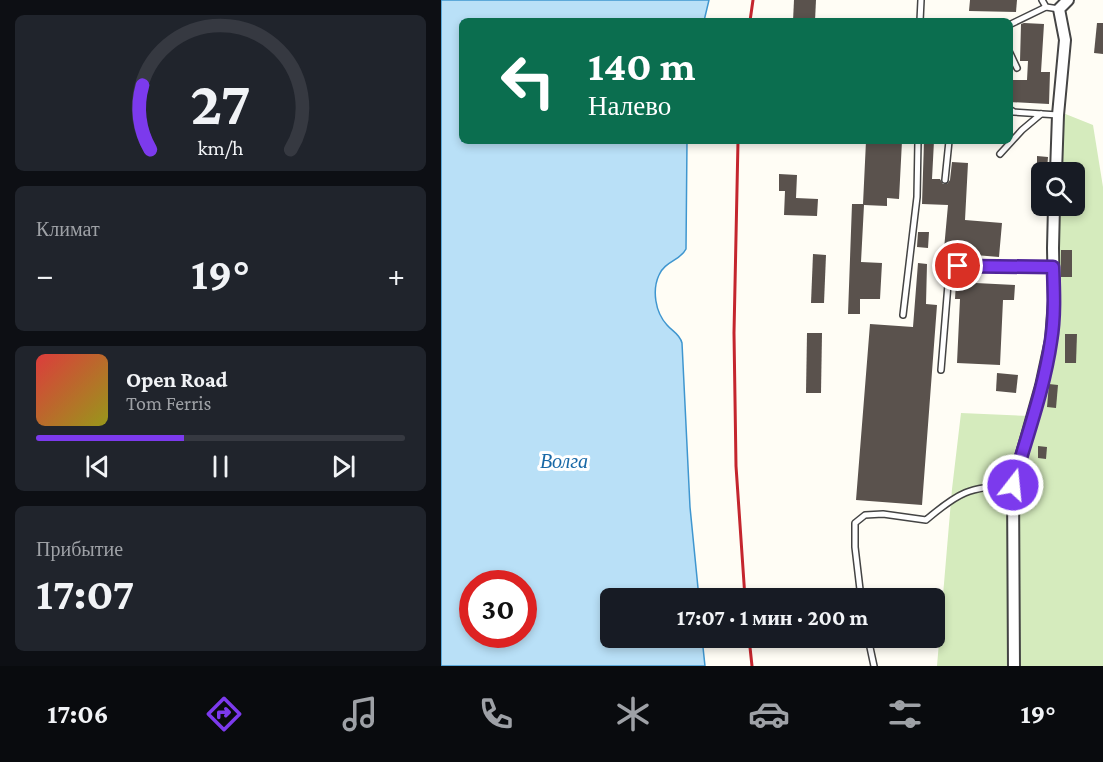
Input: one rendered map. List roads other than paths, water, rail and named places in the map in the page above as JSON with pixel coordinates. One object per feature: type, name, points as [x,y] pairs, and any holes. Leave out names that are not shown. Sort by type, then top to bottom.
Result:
[{"type":"street","points":[[1056,162],[1065,40],[1059,9],[1068,0]]},
{"type":"street","points":[[1014,666],[1013,485],[1041,386],[1051,340],[1054,300],[1054,216]]},
{"type":"lane","points":[[920,18],[921,0]]},
{"type":"lane","points":[[1042,0],[1046,7]]},
{"type":"lane","points":[[1013,23],[1046,7],[1059,9]]},
{"type":"lane","points":[[1013,60],[1017,68]]},
{"type":"lane","points":[[1013,111],[1058,115]]},
{"type":"lane","points":[[1013,140],[1041,114]]},
{"type":"lane","points":[[903,315],[917,197],[918,144]]},
{"type":"lane","points":[[945,180],[949,144]]},
{"type":"lane","points":[[1000,154],[1009,144]]},
{"type":"lane","points":[[941,370],[949,272],[958,266],[1053,267]]},
{"type":"lane","points":[[860,588],[855,523],[865,515],[883,514],[925,520],[949,501],[970,490],[1013,485]]},
{"type":"lane","points":[[870,648],[874,666]]},
{"type":"water","name":"Волга","points":[[441,0],[709,0],[705,18],[459,18],[459,144],[687,144],[686,249],[662,270],[655,294],[657,307],[663,320],[678,335],[682,343],[690,507],[698,588],[600,588],[600,648],[703,648],[705,666],[441,666]]},
{"type":"railway","points":[[750,18],[753,0]]},
{"type":"railway","points":[[738,144],[734,333],[736,466],[744,588]]},
{"type":"railway","points":[[750,648],[752,666]]}]
